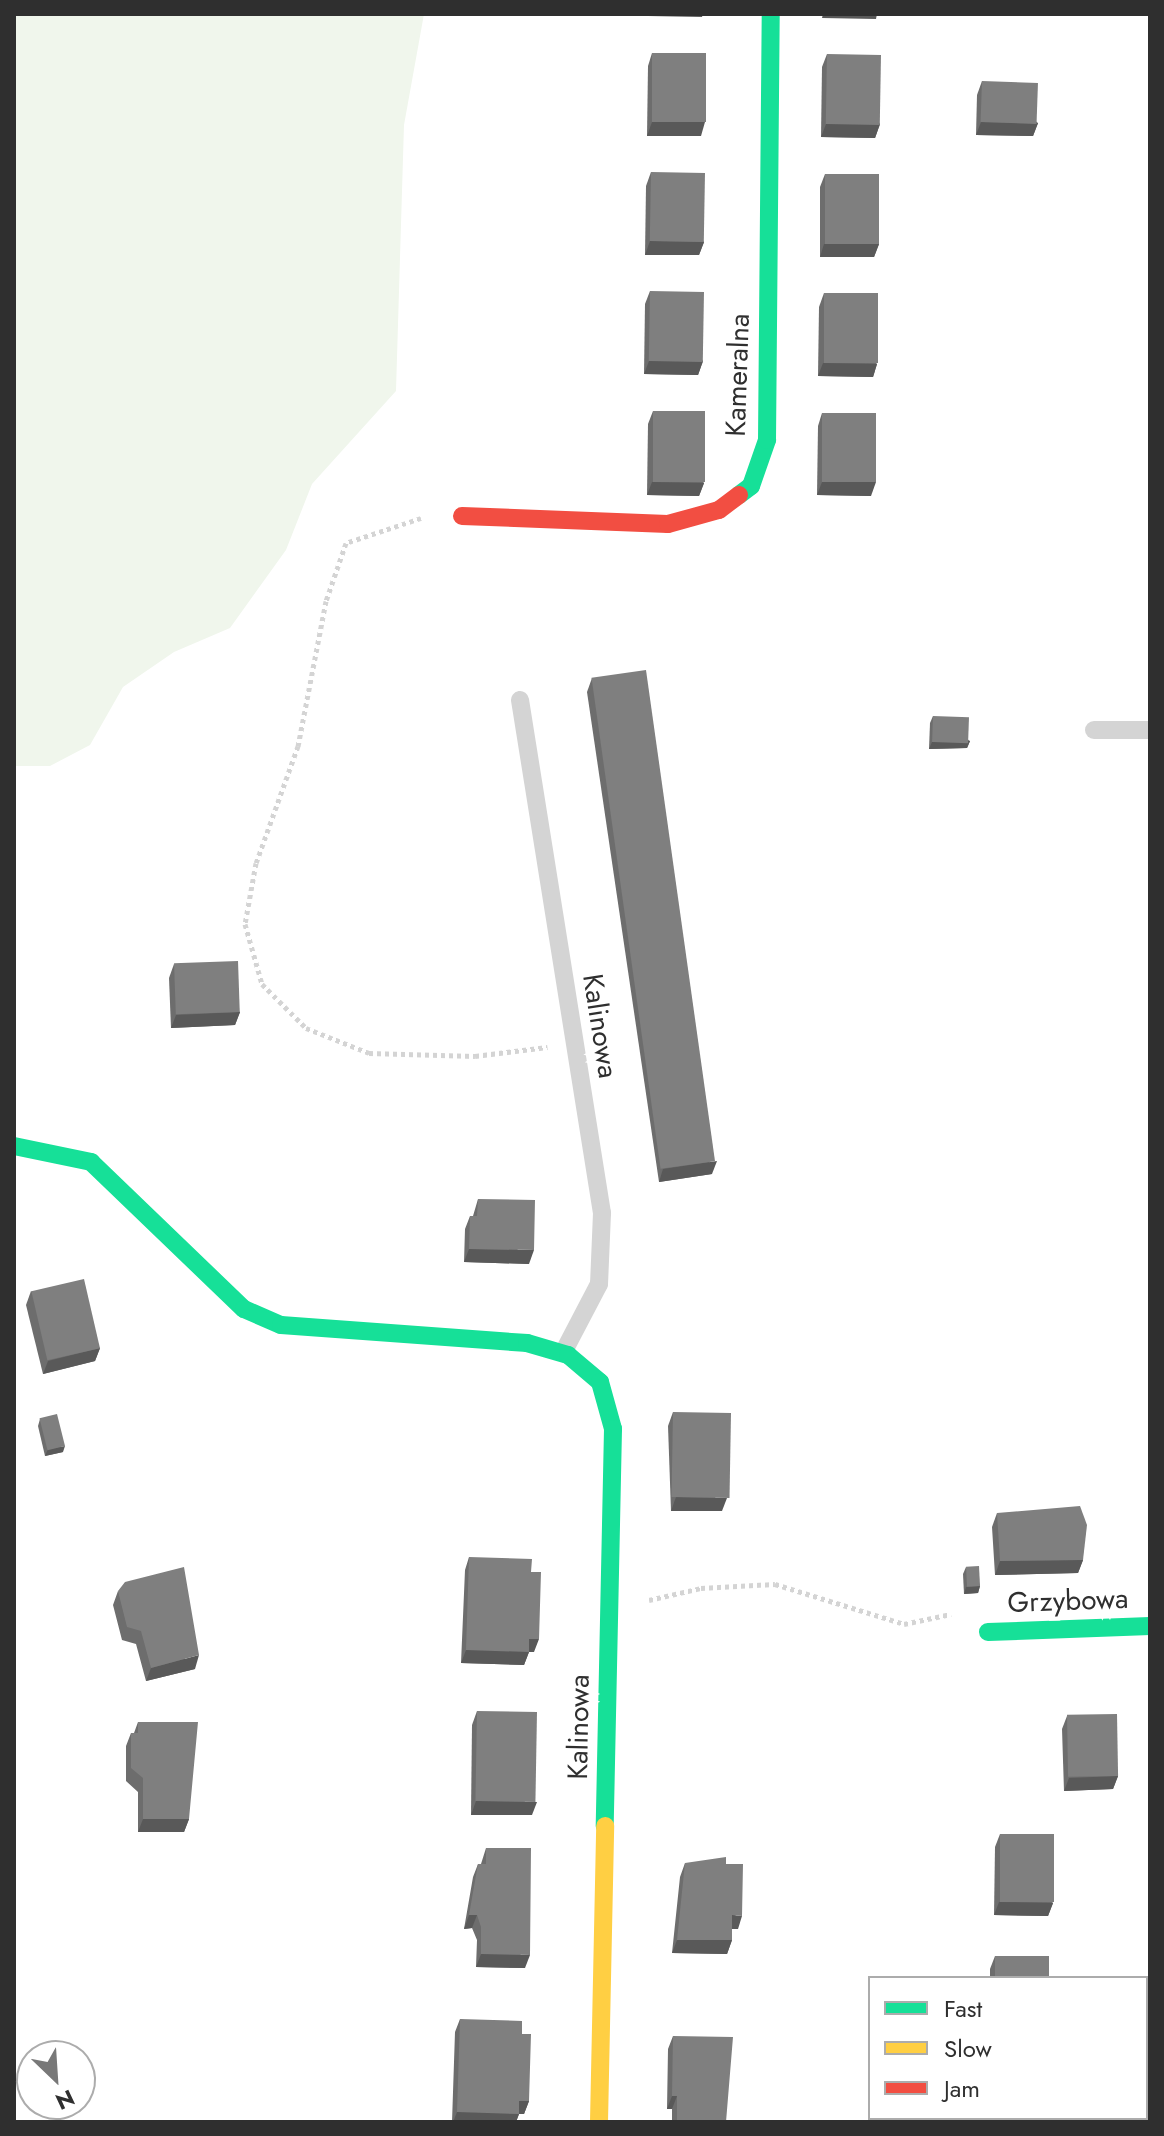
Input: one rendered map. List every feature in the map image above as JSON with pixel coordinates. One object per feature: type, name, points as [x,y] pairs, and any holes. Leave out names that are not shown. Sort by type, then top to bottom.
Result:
[{"type":"street","name":"Kameralna","points":[[462,516],[668,524],[719,510],[751,486],[767,440],[771,14]]},
{"type":"street","name":"Kalinowa","points":[[14,1146],[91,1162],[244,1309],[281,1325],[527,1343],[563,1353],[600,1382],[613,1429],[599,2122]]},
{"type":"street","name":"Grzybowa","points":[[988,1632],[1150,1626]]},
{"type":"lane","name":"Kalinowa","points":[[520,700],[602,1213],[599,1284],[563,1353]]},
{"type":"lane","points":[[1094,730],[1150,730]]},
{"type":"path","points":[[462,516],[405,519],[346,543],[326,601],[298,746],[256,863],[245,924],[262,984],[306,1028],[369,1053],[475,1056],[575,1044]]},
{"type":"path","points":[[609,1610],[701,1588],[775,1584],[904,1624],[948,1611],[988,1632]]},
{"type":"shaded area","points":[[14,14],[424,14],[404,125],[396,391],[312,484],[286,550],[230,628],[174,652],[123,687],[90,745],[50,766],[14,766]]},
{"type":"building","points":[[652,53],[706,53],[706,122],[652,122]]},
{"type":"building","points":[[827,54],[881,55],[880,125],[826,124]]},
{"type":"building","points":[[982,81],[1038,83],[1037,124],[981,122]]},
{"type":"building","points":[[651,172],[705,173],[704,242],[650,241]]},
{"type":"building","points":[[825,174],[879,174],[879,244],[825,244]]},
{"type":"building","points":[[650,291],[704,292],[703,362],[649,361]]},
{"type":"building","points":[[824,293],[878,293],[878,363],[824,363]]},
{"type":"building","points":[[653,411],[705,411],[705,482],[653,482]]},
{"type":"building","points":[[822,413],[876,413],[876,482],[822,482]]},
{"type":"building","points":[[646,670],[715,1161],[661,1169],[592,678]]},
{"type":"building","points":[[933,716],[969,717],[968,743],[932,742]]},
{"type":"building","points":[[238,961],[240,1012],[176,1014],[174,963]]},
{"type":"building","points":[[478,1199],[535,1200],[534,1250],[469,1249],[470,1216],[477,1216]]},
{"type":"building","points":[[84,1279],[100,1348],[47,1360],[31,1291]]},
{"type":"building","points":[[673,1412],[731,1413],[730,1498],[672,1497]]},
{"type":"building","points":[[57,1414],[65,1446],[48,1450],[40,1418]]},
{"type":"building","points":[[1080,1506],[1087,1525],[1083,1560],[1000,1561],[997,1513]]},
{"type":"building","points":[[469,1557],[532,1559],[531,1572],[541,1572],[539,1639],[529,1639],[529,1652],[466,1650]]},
{"type":"building","points":[[979,1566],[980,1586],[967,1587],[966,1567]]},
{"type":"building","points":[[184,1567],[199,1655],[151,1668],[141,1631],[127,1627],[118,1591],[125,1582]]},
{"type":"building","points":[[477,1711],[537,1712],[535,1802],[475,1801]]},
{"type":"building","points":[[1117,1714],[1118,1776],[1068,1777],[1067,1715]]},
{"type":"building","points":[[138,1722],[198,1722],[189,1819],[143,1819],[143,1778],[131,1768],[131,1733],[138,1733]]},
{"type":"building","points":[[1000,1834],[1054,1834],[1054,1902],[1000,1902]]},
{"type":"building","points":[[486,1848],[531,1848],[530,1955],[481,1954],[481,1927],[477,1915],[469,1915],[478,1864],[486,1864]]},
{"type":"building","points":[[726,1857],[726,1864],[743,1864],[742,1916],[732,1915],[732,1940],[677,1940],[685,1863]]},
{"type":"building","points":[[995,1956],[1049,1956],[1049,1976],[995,1976]]},
{"type":"building","points":[[460,2019],[522,2021],[522,2034],[531,2034],[529,2101],[519,2101],[519,2114],[457,2112]]},
{"type":"building","points":[[673,2036],[733,2037],[726,2122],[677,2120],[677,2096],[672,2096]]},
{"type":"building","points":[[997,2120],[1051,2120],[1051,2122]]},
{"type":"traffic: fast","points":[[739,495],[751,486],[767,440],[771,14]]},
{"type":"traffic: fast","points":[[14,1146],[91,1162],[244,1309],[281,1325],[527,1343],[568,1355],[600,1382],[613,1429],[605,1826]]},
{"type":"traffic: fast","points":[[988,1632],[1150,1626]]},
{"type":"traffic: slow","points":[[599,2122],[605,1826]]},
{"type":"traffic: jam","points":[[462,516],[668,524],[719,510],[739,495]]}]
